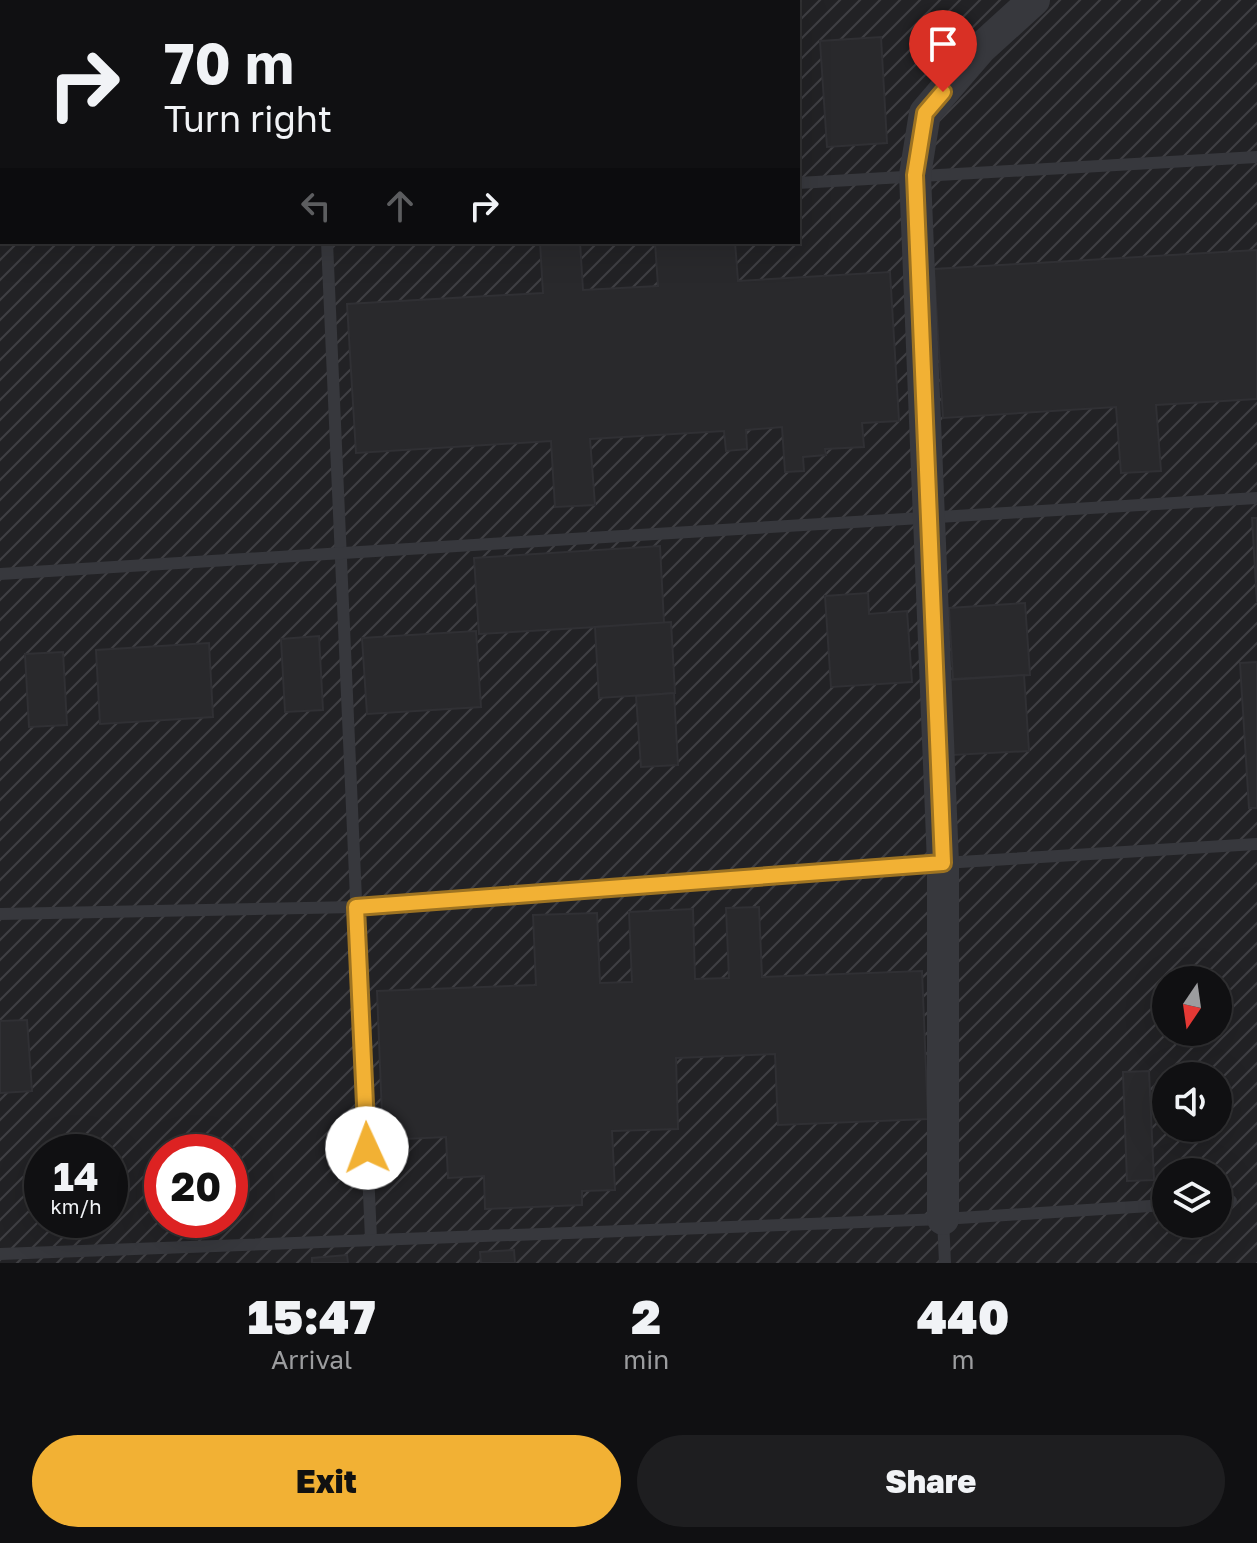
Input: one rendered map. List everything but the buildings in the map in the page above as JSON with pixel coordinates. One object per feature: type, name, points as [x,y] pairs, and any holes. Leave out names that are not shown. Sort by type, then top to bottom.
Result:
[{"type":"street","points":[[943,1219],[943,863],[915,175],[925,113],[980,49],[1034,0]]},
{"type":"lane","points":[[800,183],[1257,157]]},
{"type":"lane","points":[[327,244],[371,1239]]},
{"type":"lane","points":[[0,574],[341,555],[929,515],[1257,498]]},
{"type":"lane","points":[[0,914],[356,907],[943,863],[1257,844]]},
{"type":"lane","points":[[0,1254],[943,1219],[1152,1206]]},
{"type":"lane","points":[[943,1219],[945,1263]]},
{"type":"shaded area","points":[[800,0],[1257,0],[1257,1263],[0,1263],[0,244],[800,244]]},
{"type":"route","points":[[367,1148],[356,907],[943,863],[915,175],[925,113],[943,92]]}]
